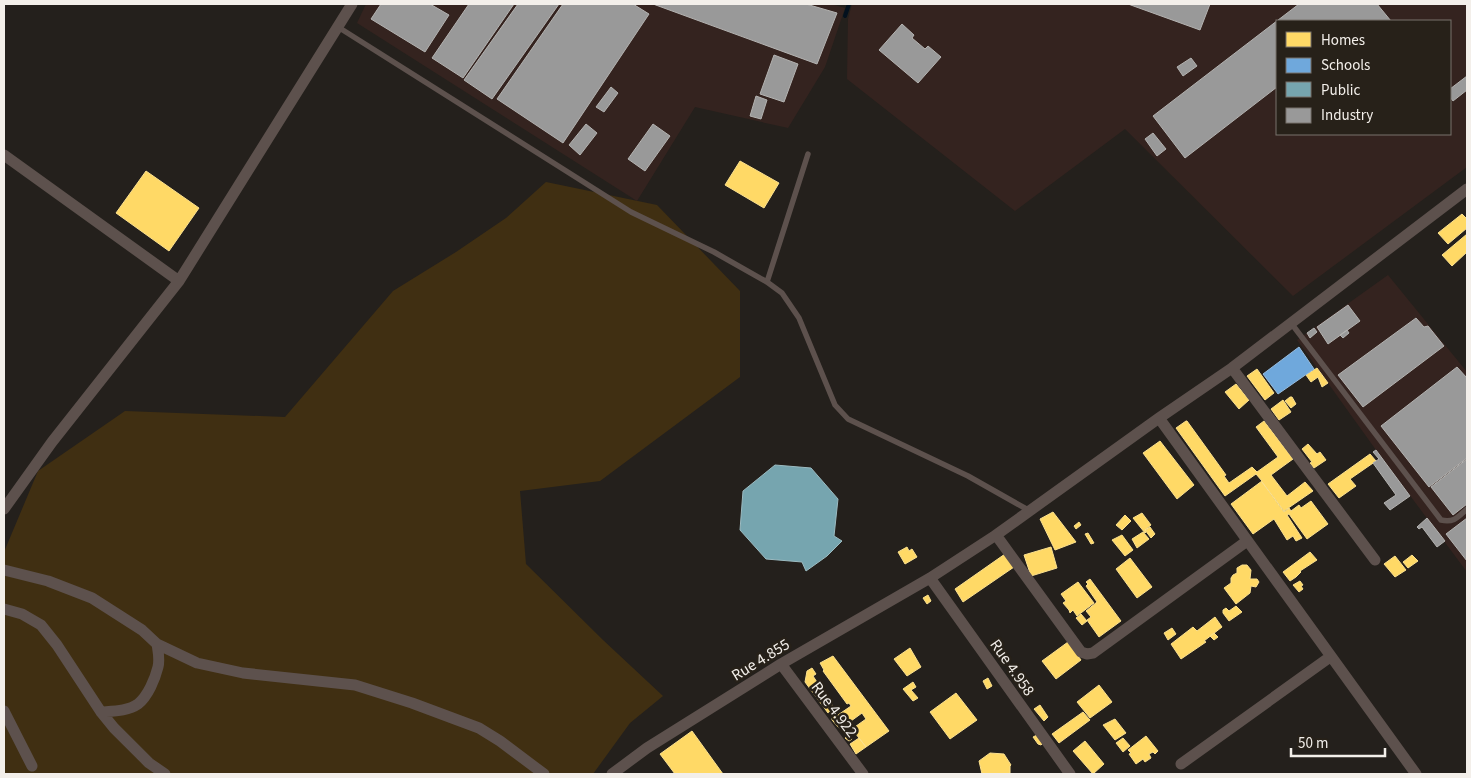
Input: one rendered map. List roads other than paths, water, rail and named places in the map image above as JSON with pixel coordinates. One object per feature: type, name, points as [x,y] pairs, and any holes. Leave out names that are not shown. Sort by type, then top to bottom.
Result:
[{"type":"street","points":[[4,509],[52,442],[179,281],[352,4]]},
{"type":"street","points":[[4,155],[179,281]]},
{"type":"street","name":"Rue 4.855","points":[[612,774],[647,748],[781,664],[930,578],[996,535],[1232,368],[1467,189]]},
{"type":"street","points":[[1232,368],[1375,560]]},
{"type":"street","points":[[1159,418],[1416,774]]},
{"type":"street","points":[[996,535],[1082,652],[1087,654],[1093,653],[1247,541]]},
{"type":"street","points":[[4,570],[48,581],[92,598],[142,630],[157,644],[197,663],[243,674],[355,685],[412,703],[479,728],[500,741],[544,774]]},
{"type":"street","name":"Rue 4.958","points":[[930,578],[1070,774]]},
{"type":"street","points":[[4,609],[22,614],[41,625],[114,728],[149,762],[165,774]]},
{"type":"street","points":[[101,712],[121,710],[137,705],[145,697],[158,667],[157,644]]},
{"type":"street","points":[[1181,764],[1330,657]]},
{"type":"street","name":"Rue 4.922","points":[[781,664],[863,774]]},
{"type":"street","points":[[4,711],[32,766]]},
{"type":"lane","points":[[338,27],[631,212],[714,252],[767,282],[782,293],[798,318],[835,405],[848,419],[968,476],[1030,511]]},
{"type":"lane","points":[[767,282],[808,154]]},
{"type":"lane","points":[[1291,323],[1441,520],[1448,522],[1454,520],[1467,509]]},
{"type":"waterway","points":[[845,16],[849,4]]}]
